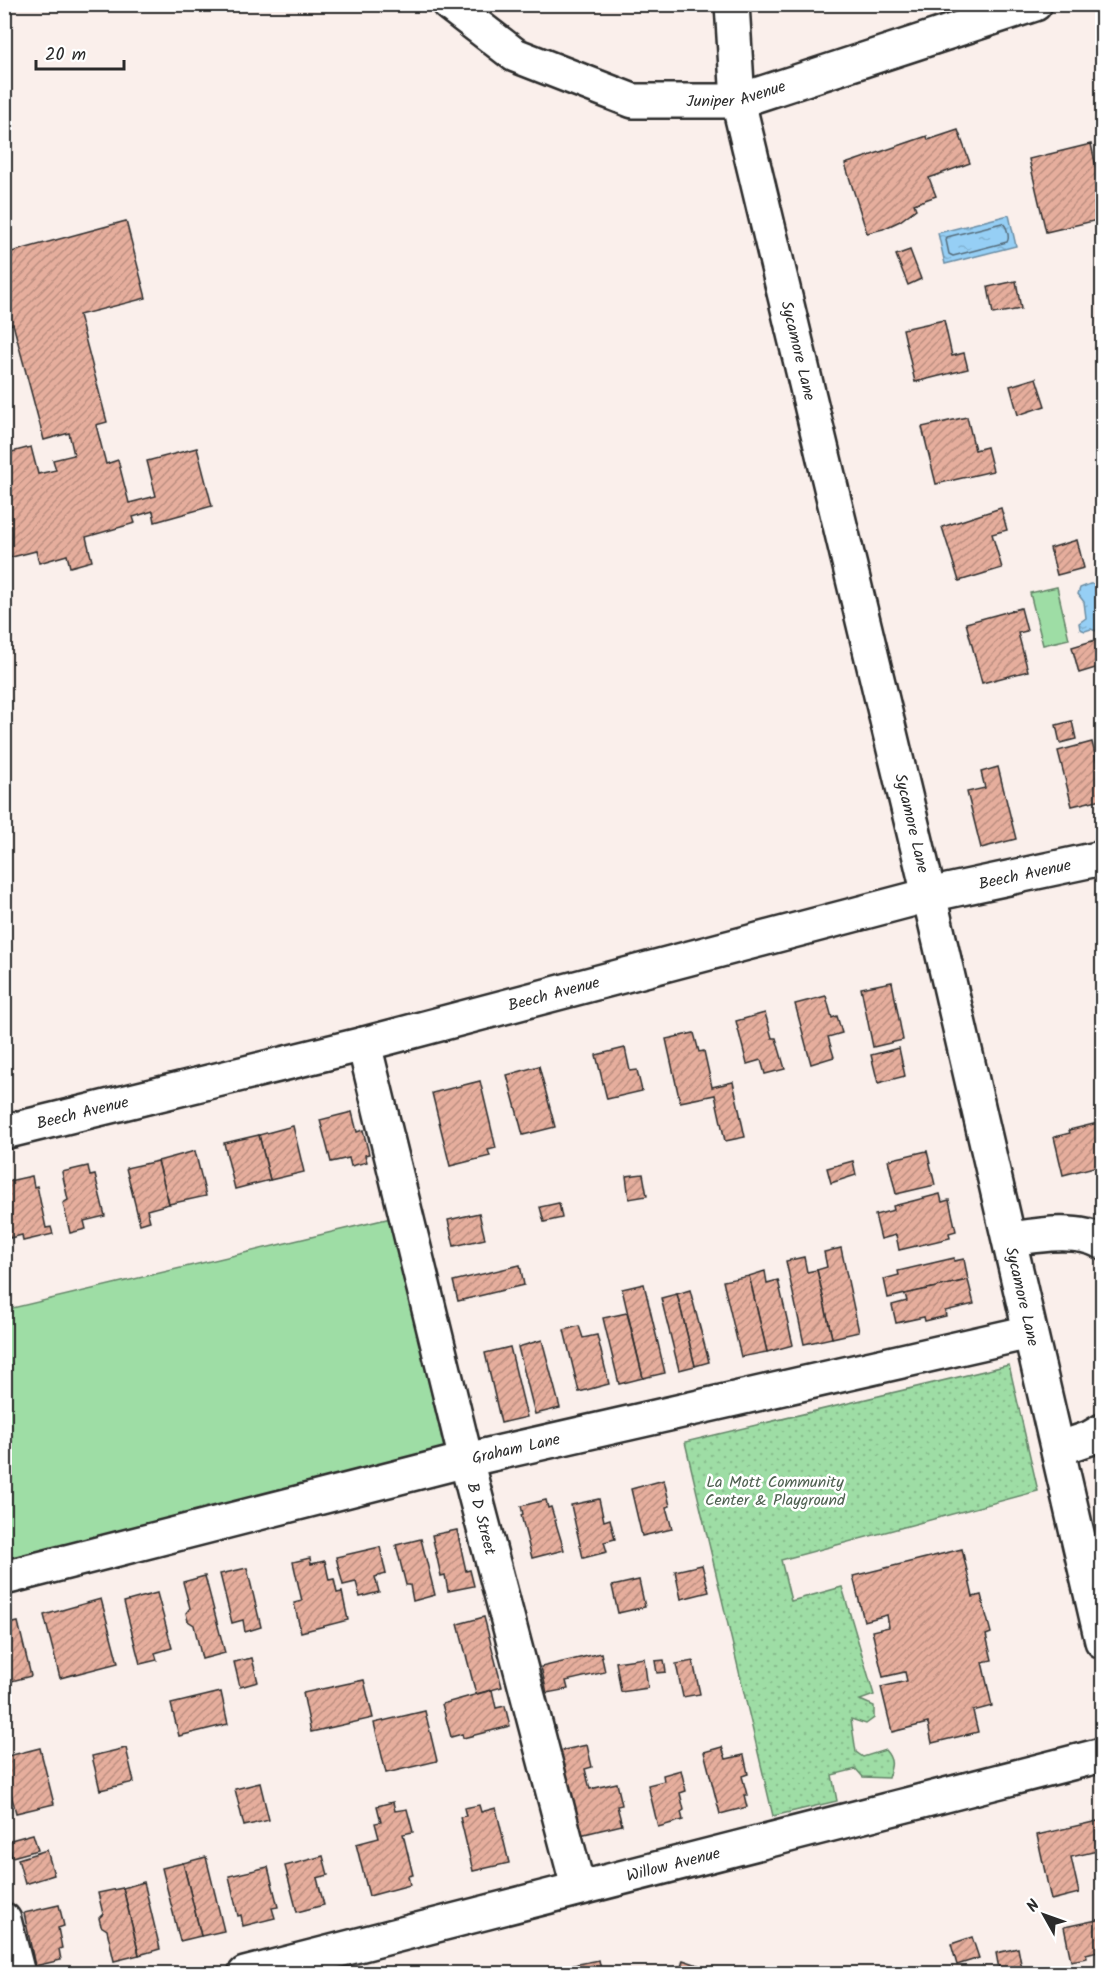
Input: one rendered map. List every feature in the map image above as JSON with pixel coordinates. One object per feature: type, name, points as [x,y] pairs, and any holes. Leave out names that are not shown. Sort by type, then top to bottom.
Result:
[{"type":"street","name":"Juniper Avenue","points":[[449,4],[515,55],[633,101],[738,101],[1035,4]]},
{"type":"street","name":"Sycamore Lane","points":[[732,4],[738,101],[929,895],[1102,1641]]},
{"type":"street","name":"Beech Avenue","points":[[4,1132],[364,1044],[929,895],[1102,858]]},
{"type":"street","name":"B D Street","points":[[364,1044],[466,1460],[578,1887]]},
{"type":"street","points":[[1010,1239],[1043,1234],[1091,1235],[1102,1242]]},
{"type":"street","name":"Graham Lane","points":[[4,1578],[466,1460],[1030,1332]]},
{"type":"street","points":[[1058,1449],[1090,1438],[1102,1431]]},
{"type":"street","name":"Willow Avenue","points":[[245,1974],[578,1887],[1102,1755]]},
{"type":"street","points":[[4,1920],[18,1974]]},
{"type":"green space","points":[[1057,587],[1069,639],[1043,645],[1030,593]]},
{"type":"green space","points":[[391,1218],[445,1453],[5,1559],[4,1310]]},
{"type":"green space","name":"La Mott Community Center & Playground","points":[[1009,1365],[1038,1491],[781,1560],[791,1601],[842,1587],[874,1695],[860,1700],[874,1706],[874,1718],[866,1724],[851,1719],[856,1752],[863,1757],[885,1750],[891,1763],[888,1778],[863,1777],[856,1769],[832,1775],[837,1801],[773,1816],[685,1442]]},
{"type":"water","points":[[1009,215],[1016,246],[945,264],[938,233]]},
{"type":"water","points":[[1098,584],[1102,588],[1102,628],[1099,632],[1080,629],[1079,623],[1086,618],[1084,602],[1078,594],[1080,588]]},
{"type":"building","points":[[958,130],[970,163],[929,178],[936,196],[914,204],[916,209],[900,221],[867,233],[845,164],[927,136],[928,140]]},
{"type":"building","points":[[1091,144],[1102,193],[1102,219],[1046,232],[1029,159]]},
{"type":"building","points":[[126,221],[146,298],[79,315],[107,422],[96,425],[106,464],[118,460],[129,503],[156,496],[147,461],[197,448],[212,506],[155,522],[153,511],[133,517],[135,523],[86,537],[92,561],[70,567],[67,555],[39,563],[36,551],[4,559],[4,483],[9,482],[4,465],[4,454],[31,447],[38,474],[56,470],[53,460],[74,455],[69,433],[44,440],[13,324],[4,326],[4,254]]},
{"type":"building","points":[[910,250],[921,279],[908,285],[896,255]]},
{"type":"building","points":[[1016,281],[1021,309],[993,314],[988,287]]},
{"type":"building","points":[[944,320],[952,356],[964,353],[968,369],[915,382],[903,329]]},
{"type":"building","points":[[1036,378],[1045,406],[1018,415],[1010,386]]},
{"type":"building","points":[[967,417],[975,450],[987,447],[993,471],[936,484],[922,427]]},
{"type":"building","points":[[1001,508],[1007,530],[992,534],[1002,568],[959,581],[942,527]]},
{"type":"building","points":[[1077,540],[1084,568],[1057,575],[1050,548]]},
{"type":"building","points":[[1021,608],[1027,631],[1018,633],[1028,671],[982,683],[966,623]]},
{"type":"building","points":[[1099,639],[1102,666],[1079,673],[1072,647]]},
{"type":"building","points":[[1072,721],[1076,739],[1060,743],[1056,725]]},
{"type":"building","points":[[1092,742],[1102,784],[1102,799],[1072,806],[1058,751]]},
{"type":"building","points":[[998,767],[1016,839],[981,848],[967,792],[985,788],[981,772]]},
{"type":"building","points":[[892,982],[903,1040],[873,1047],[861,988]]},
{"type":"building","points":[[826,996],[832,1018],[837,1016],[842,1033],[828,1037],[834,1057],[811,1064],[795,1004]]},
{"type":"building","points":[[765,1013],[772,1038],[776,1038],[785,1069],[765,1074],[761,1060],[747,1064],[736,1021]]},
{"type":"building","points":[[694,1033],[699,1052],[704,1051],[712,1087],[733,1082],[745,1137],[725,1141],[715,1095],[680,1102],[666,1039]]},
{"type":"building","points":[[625,1048],[630,1071],[637,1070],[642,1091],[607,1099],[596,1055]]},
{"type":"building","points":[[899,1048],[905,1076],[878,1083],[871,1055]]},
{"type":"building","points":[[539,1066],[555,1127],[523,1135],[507,1075]]},
{"type":"building","points":[[480,1081],[496,1148],[488,1150],[490,1156],[450,1166],[432,1093]]},
{"type":"building","points":[[352,1112],[357,1132],[363,1130],[369,1154],[365,1155],[367,1162],[351,1166],[349,1158],[331,1162],[320,1120]]},
{"type":"building","points":[[1102,1122],[1102,1165],[1063,1175],[1054,1137],[1070,1133],[1069,1130]]},
{"type":"building","points":[[293,1126],[304,1172],[270,1180],[259,1135]]},
{"type":"building","points":[[259,1135],[270,1180],[235,1189],[224,1143]]},
{"type":"building","points":[[195,1151],[206,1196],[169,1204],[158,1161]]},
{"type":"building","points":[[927,1151],[935,1185],[896,1194],[888,1160]]},
{"type":"building","points":[[158,1161],[169,1204],[147,1210],[150,1221],[140,1224],[126,1168]]},
{"type":"building","points":[[853,1161],[856,1175],[831,1183],[827,1168]]},
{"type":"building","points":[[88,1166],[90,1176],[95,1175],[105,1216],[84,1221],[86,1229],[70,1233],[63,1203],[68,1200],[62,1172]]},
{"type":"building","points":[[643,1174],[647,1196],[629,1199],[626,1176]]},
{"type":"building","points":[[32,1176],[34,1187],[37,1186],[46,1228],[51,1227],[53,1234],[23,1241],[22,1235],[10,1238],[4,1213],[4,1182]]},
{"type":"building","points":[[940,1194],[942,1202],[949,1200],[956,1231],[949,1233],[950,1238],[899,1250],[896,1235],[881,1239],[875,1215],[894,1210],[893,1206]]},
{"type":"building","points":[[559,1203],[562,1218],[544,1222],[540,1207]]},
{"type":"building","points":[[479,1213],[485,1239],[454,1246],[448,1220]]},
{"type":"building","points":[[841,1248],[859,1332],[832,1338],[817,1270],[827,1267],[824,1252]]},
{"type":"building","points":[[804,1257],[807,1272],[817,1270],[832,1338],[804,1344],[786,1261]]},
{"type":"building","points":[[954,1258],[954,1261],[964,1259],[968,1280],[888,1298],[884,1279],[899,1275],[898,1271]]},
{"type":"building","points":[[520,1265],[524,1285],[458,1301],[453,1281]]},
{"type":"building","points":[[765,1271],[767,1283],[778,1280],[793,1345],[767,1352],[749,1276]]},
{"type":"building","points":[[749,1276],[767,1352],[741,1357],[723,1281]]},
{"type":"building","points":[[968,1280],[974,1304],[945,1311],[946,1316],[925,1321],[924,1317],[896,1323],[892,1305],[907,1301],[905,1294]]},
{"type":"building","points":[[644,1284],[665,1373],[643,1378],[622,1289]]},
{"type":"building","points":[[690,1290],[709,1362],[695,1366],[677,1294]]},
{"type":"building","points":[[677,1294],[695,1366],[679,1370],[661,1298]]},
{"type":"building","points":[[627,1313],[643,1378],[619,1384],[603,1318]]},
{"type":"building","points":[[579,1326],[583,1338],[597,1335],[609,1384],[579,1392],[564,1330]]},
{"type":"building","points":[[542,1340],[560,1408],[535,1414],[518,1347]]},
{"type":"building","points":[[510,1347],[527,1417],[501,1423],[485,1353]]},
{"type":"building","points":[[664,1480],[670,1506],[666,1507],[672,1529],[642,1536],[631,1489]]},
{"type":"building","points":[[599,1499],[604,1521],[610,1519],[615,1539],[604,1542],[607,1552],[583,1558],[571,1505]]},
{"type":"building","points":[[546,1500],[548,1508],[551,1507],[564,1550],[532,1558],[521,1515],[523,1514],[521,1506]]},
{"type":"building","points":[[457,1530],[466,1571],[470,1570],[474,1586],[448,1591],[445,1575],[441,1576],[432,1535]]},
{"type":"building","points":[[421,1539],[435,1595],[413,1601],[410,1585],[406,1585],[396,1545]]},
{"type":"building","points":[[380,1547],[386,1574],[375,1577],[379,1592],[360,1597],[356,1582],[343,1585],[336,1557]]},
{"type":"building","points":[[962,1549],[973,1597],[981,1595],[991,1633],[986,1635],[992,1660],[982,1662],[992,1706],[973,1711],[978,1732],[932,1743],[928,1723],[892,1732],[881,1687],[907,1681],[905,1672],[883,1677],[872,1631],[889,1627],[887,1615],[864,1621],[853,1576]]},
{"type":"building","points":[[310,1558],[311,1564],[325,1561],[329,1580],[334,1579],[337,1593],[342,1592],[348,1620],[301,1632],[294,1603],[302,1601],[293,1562]]},
{"type":"building","points":[[702,1565],[709,1592],[681,1599],[675,1571]]},
{"type":"building","points":[[247,1568],[261,1627],[245,1632],[243,1620],[232,1623],[220,1574]]},
{"type":"building","points":[[205,1576],[225,1653],[202,1659],[194,1625],[188,1621],[186,1613],[190,1608],[183,1582]]},
{"type":"building","points":[[639,1580],[645,1607],[618,1613],[612,1586]]},
{"type":"building","points":[[157,1593],[172,1648],[155,1653],[157,1660],[140,1664],[124,1602]]},
{"type":"building","points":[[101,1599],[118,1663],[60,1678],[44,1615]]},
{"type":"building","points":[[484,1617],[502,1687],[476,1694],[458,1624]]},
{"type":"building","points":[[18,1622],[31,1676],[4,1683],[4,1625]]},
{"type":"building","points":[[601,1653],[605,1672],[566,1681],[568,1689],[547,1693],[541,1667]]},
{"type":"building","points":[[252,1658],[258,1682],[240,1687],[234,1662]]},
{"type":"building","points":[[644,1658],[648,1688],[621,1692],[616,1662]]},
{"type":"building","points":[[664,1660],[666,1672],[657,1673],[655,1661]]},
{"type":"building","points":[[693,1661],[700,1694],[683,1697],[676,1664]]},
{"type":"building","points":[[364,1680],[373,1718],[311,1732],[303,1693]]},
{"type":"building","points":[[492,1690],[496,1708],[505,1706],[510,1726],[463,1738],[462,1734],[451,1737],[442,1704]]},
{"type":"building","points":[[221,1692],[228,1724],[179,1736],[171,1704]]},
{"type":"building","points":[[425,1711],[437,1761],[386,1773],[374,1723]]},
{"type":"building","points":[[587,1745],[592,1767],[585,1769],[590,1789],[617,1783],[622,1805],[617,1806],[622,1825],[580,1835],[559,1751]]},
{"type":"building","points":[[722,1747],[726,1759],[744,1755],[748,1774],[742,1776],[747,1795],[744,1795],[747,1807],[720,1814],[704,1752]]},
{"type":"building","points":[[40,1748],[54,1804],[16,1813],[4,1768],[4,1757]]},
{"type":"building","points":[[126,1748],[134,1782],[100,1790],[92,1756]]},
{"type":"building","points":[[681,1770],[686,1791],[680,1793],[684,1810],[681,1812],[683,1820],[658,1827],[648,1785],[664,1781],[663,1775]]},
{"type":"building","points":[[260,1783],[269,1820],[244,1826],[235,1789]]},
{"type":"building","points":[[393,1802],[395,1811],[407,1809],[413,1832],[403,1834],[413,1875],[408,1876],[410,1885],[369,1896],[356,1844],[379,1838],[375,1823],[381,1822],[377,1806]]},
{"type":"building","points":[[479,1805],[481,1812],[496,1808],[509,1863],[473,1871],[460,1817],[466,1816],[464,1808]]},
{"type":"building","points":[[1102,1820],[1102,1850],[1071,1857],[1079,1893],[1051,1900],[1037,1835]]},
{"type":"building","points":[[33,1834],[38,1850],[12,1857],[7,1841]]},
{"type":"building","points":[[47,1850],[54,1875],[25,1884],[18,1859]]},
{"type":"building","points":[[323,1856],[328,1875],[317,1878],[324,1905],[297,1912],[285,1866]]},
{"type":"building","points":[[206,1857],[224,1931],[201,1936],[183,1863]]},
{"type":"building","points":[[183,1863],[201,1936],[180,1941],[162,1868]]},
{"type":"building","points":[[268,1867],[278,1907],[272,1908],[275,1918],[243,1926],[241,1915],[238,1916],[229,1876]]},
{"type":"building","points":[[144,1882],[160,1949],[139,1955],[123,1888]]},
{"type":"building","points":[[123,1888],[139,1955],[114,1961],[107,1930],[101,1926],[99,1918],[103,1914],[98,1893]]},
{"type":"building","points":[[59,1905],[64,1926],[58,1928],[62,1948],[59,1949],[61,1960],[35,1966],[24,1913]]},
{"type":"building","points":[[1102,1919],[1102,1950],[1086,1954],[1087,1958],[1071,1961],[1064,1927]]},
{"type":"building","points":[[972,1937],[979,1958],[957,1965],[951,1944]]},
{"type":"building","points":[[1018,1948],[1023,1974],[977,1974],[999,1969],[996,1953]]},
{"type":"building","points":[[599,1960],[602,1974],[580,1974],[578,1964]]},
{"type":"building","points":[[683,1960],[704,1967],[702,1974],[679,1974]]},
{"type":"building","points":[[578,1964],[580,1974],[554,1974],[554,1971]]},
{"type":"building","points":[[704,1967],[726,1974],[702,1974]]}]
